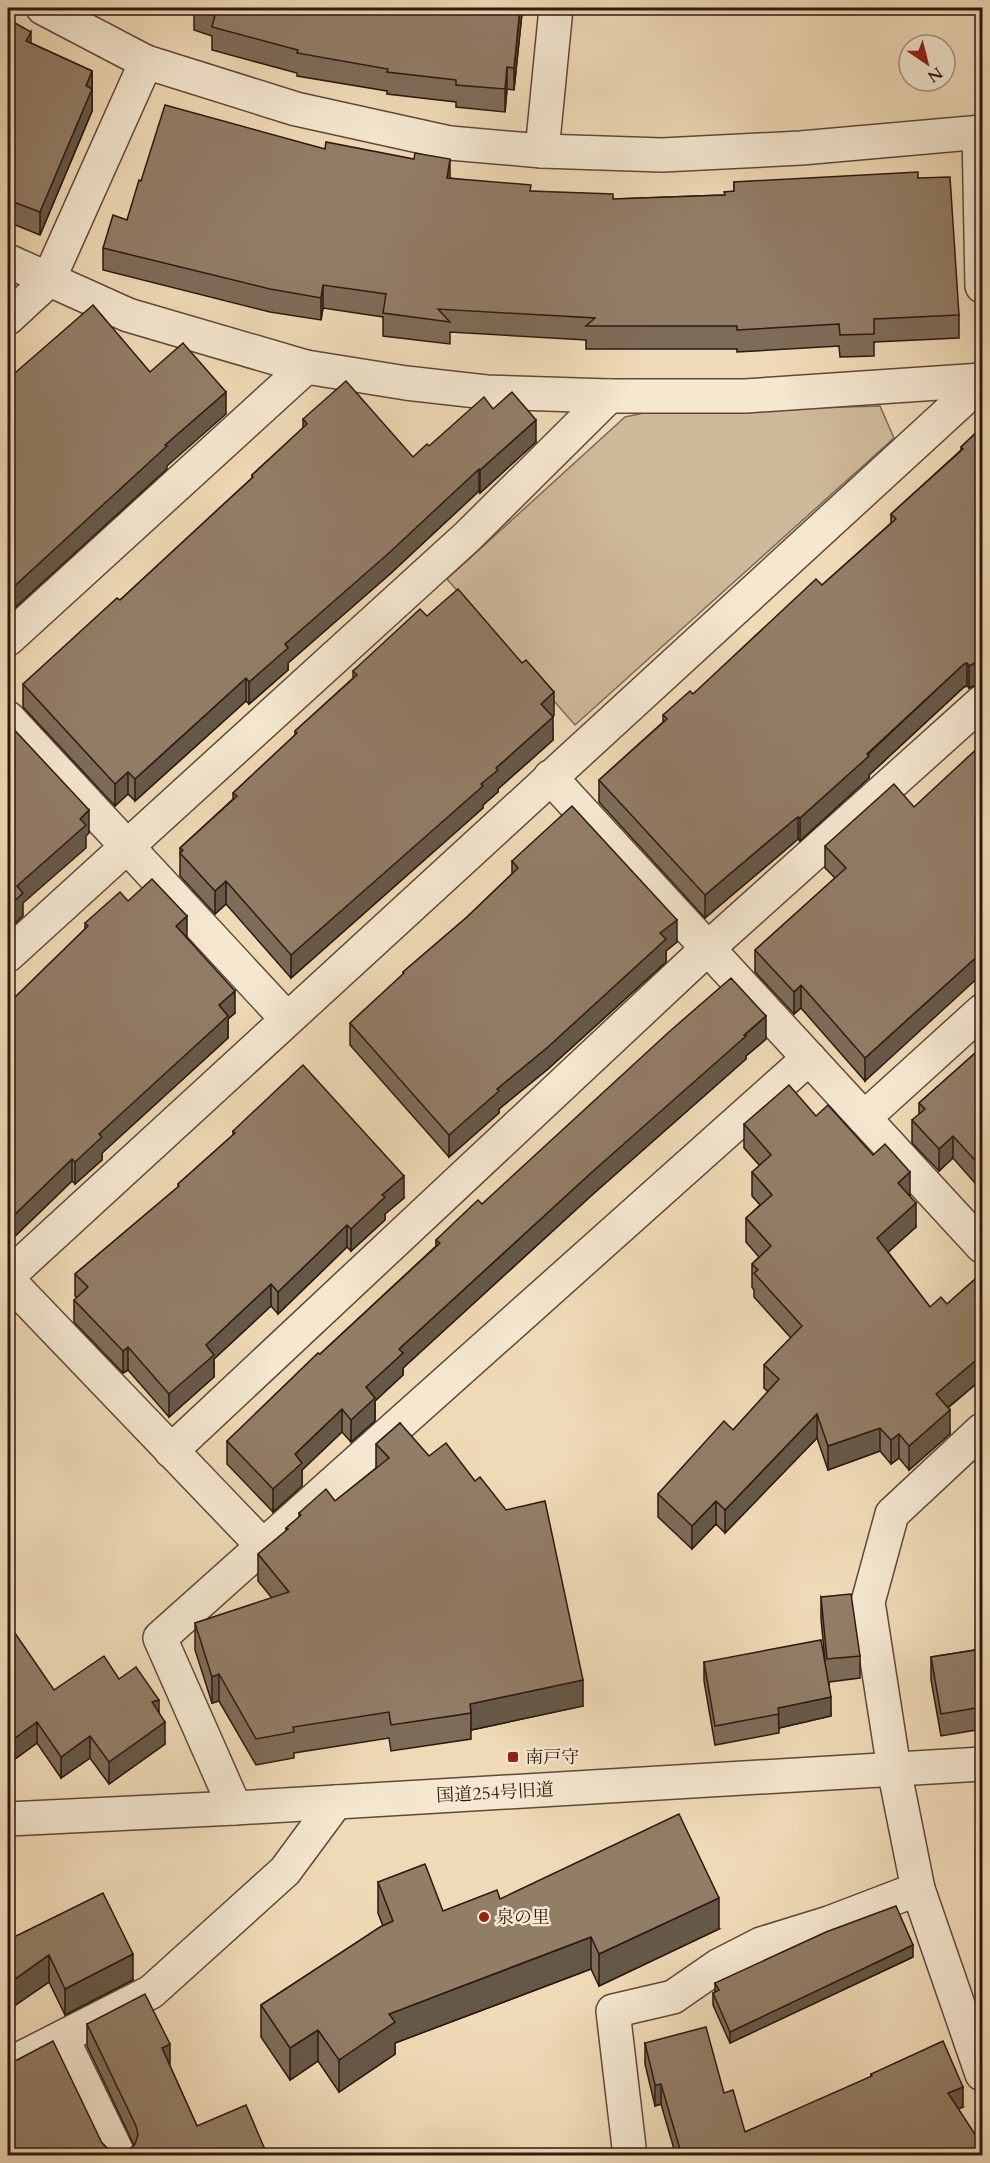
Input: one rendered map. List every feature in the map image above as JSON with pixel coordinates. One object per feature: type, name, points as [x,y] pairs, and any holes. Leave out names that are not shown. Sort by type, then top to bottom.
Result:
[{"type":"street","points":[[43,8],[146,63],[296,109],[450,143],[542,152],[662,155],[801,148],[981,133],[982,286]]},
{"type":"street","points":[[542,152],[556,8]]},
{"type":"street","points":[[8,318],[48,281],[146,63]]},
{"type":"street","points":[[8,261],[48,281],[128,315],[306,367],[406,383],[486,392],[609,396],[745,396],[982,381]]},
{"type":"street","points":[[8,639],[306,367]]},
{"type":"street","points":[[8,1276],[286,1018],[982,381]]},
{"type":"street","points":[[8,955],[468,536],[609,396]]},
{"type":"street","points":[[171,1451],[708,948],[982,702]]},
{"type":"street","points":[[8,718],[286,1018]]},
{"type":"street","points":[[550,777],[982,1246]]},
{"type":"street","points":[[864,1118],[982,1011]]},
{"type":"street","points":[[235,1808],[160,1638],[809,1058]]},
{"type":"street","points":[[8,1280],[263,1546]]},
{"type":"street","points":[[982,1430],[892,1514],[868,1602],[894,1769],[918,1889],[982,2074]]},
{"type":"street","name":"国道254号旧道","points":[[8,1819],[235,1808],[982,1764]]},
{"type":"street","points":[[8,2065],[151,1992],[285,1871],[336,1802]]},
{"type":"street","points":[[630,2156],[614,2011],[673,1997],[718,1966],[761,1944],[829,1923],[918,1889]]},
{"type":"street","points":[[62,2038],[119,2156]]},
{"type":"shaded area","points":[[880,406],[894,438],[575,725],[447,579],[625,417],[644,413]]},
{"type":"building","points":[[194,8],[520,8],[514,68],[507,67],[505,89],[456,85],[456,80],[387,72],[388,69],[297,53],[298,50],[212,27],[215,15]]},
{"type":"building","points":[[8,19],[31,32],[26,41],[92,71],[86,86],[92,89],[40,212],[8,200]]},
{"type":"building","points":[[165,105],[325,149],[326,142],[414,159],[415,153],[450,159],[447,178],[531,185],[530,191],[613,194],[613,199],[725,195],[724,192],[734,191],[734,182],[918,172],[918,178],[950,177],[959,315],[874,319],[874,334],[840,335],[839,324],[737,330],[737,326],[586,326],[595,318],[438,309],[450,322],[383,313],[386,294],[323,285],[321,298],[270,289],[103,248],[113,215],[127,220]]},
{"type":"building","points":[[93,305],[150,372],[183,343],[226,392],[165,445],[167,446],[8,592],[8,379]]},
{"type":"building","points":[[346,381],[413,457],[427,444],[429,446],[484,397],[493,409],[512,392],[536,420],[285,644],[288,648],[249,682],[246,678],[135,779],[128,772],[115,784],[23,684],[117,598],[120,600],[253,477],[252,475],[307,424],[303,419]]},
{"type":"building","points":[[982,427],[982,661],[969,666],[967,663],[964,664],[867,754],[869,756],[800,818],[790,823],[705,895],[599,780],[667,719],[663,715],[690,691],[693,694],[816,579],[822,585],[896,519],[891,514],[963,449],[961,447]]},
{"type":"building","points":[[458,589],[522,663],[526,660],[554,692],[541,704],[553,717],[496,768],[498,770],[481,784],[483,786],[291,955],[226,881],[215,891],[180,853],[183,850],[180,848],[237,796],[233,793],[297,733],[295,731],[357,675],[353,671],[420,609],[427,616]]},
{"type":"building","points":[[8,723],[89,810],[80,819],[86,825],[17,886],[23,893],[8,907]]},
{"type":"building","points":[[982,744],[982,952],[865,1058],[801,985],[794,992],[755,950],[846,868],[825,846],[894,784],[914,807]]},
{"type":"building","points":[[572,806],[677,920],[660,933],[666,939],[548,1047],[497,1089],[499,1091],[449,1135],[350,1023],[518,868],[512,861]]},
{"type":"building","points":[[152,879],[187,916],[176,926],[235,991],[219,1005],[228,1016],[99,1134],[102,1137],[75,1162],[72,1159],[8,1221],[8,1004],[88,926],[85,923],[120,892],[128,901]]},
{"type":"building","points":[[731,978],[766,1016],[399,1349],[403,1353],[366,1387],[375,1398],[351,1420],[342,1409],[295,1454],[302,1463],[273,1489],[227,1441],[318,1353],[320,1354],[440,1243],[436,1240],[478,1200],[482,1204]]},
{"type":"building","points":[[982,1047],[982,1168],[953,1136],[939,1149],[912,1120],[925,1109],[919,1103]]},
{"type":"building","points":[[303,1065],[404,1176],[382,1195],[385,1197],[351,1229],[347,1225],[278,1292],[271,1284],[206,1345],[214,1355],[169,1394],[128,1347],[123,1351],[74,1300],[88,1287],[75,1274],[179,1186],[178,1184],[235,1133],[233,1131]]},
{"type":"building","points":[[789,1085],[816,1116],[828,1105],[873,1155],[885,1144],[910,1172],[898,1183],[916,1203],[877,1238],[930,1307],[941,1297],[947,1304],[982,1273],[982,1355],[936,1394],[950,1410],[909,1446],[899,1434],[891,1440],[880,1428],[828,1446],[817,1414],[725,1510],[716,1501],[692,1526],[658,1494],[724,1421],[733,1430],[779,1379],[764,1365],[802,1326],[754,1273],[758,1270],[752,1264],[771,1246],[746,1218],[772,1195],[752,1172],[771,1155],[744,1124]]},
{"type":"building","points":[[400,1423],[429,1456],[446,1443],[475,1481],[480,1477],[506,1510],[545,1501],[583,1680],[470,1704],[471,1713],[391,1725],[389,1712],[293,1727],[294,1732],[256,1739],[219,1674],[212,1677],[195,1623],[289,1592],[258,1554],[288,1529],[286,1528],[301,1515],[299,1513],[326,1489],[335,1501],[389,1458],[376,1444]]},
{"type":"building","points":[[851,1594],[860,1656],[827,1659],[821,1597]]},
{"type":"building","points":[[8,1623],[54,1690],[104,1656],[119,1679],[136,1667],[159,1700],[152,1702],[165,1722],[109,1762],[90,1736],[61,1757],[37,1722],[8,1743]]},
{"type":"building","points":[[821,1640],[831,1697],[778,1708],[779,1714],[715,1726],[704,1662]]},
{"type":"building","points":[[982,1649],[982,1707],[941,1714],[931,1657]]},
{"type":"building","points":[[679,1814],[719,1898],[599,1954],[591,1937],[389,2014],[395,2022],[339,2060],[318,2030],[290,2048],[261,2005],[380,1927],[393,1921],[378,1882],[425,1864],[443,1911],[497,1890],[500,1899]]},
{"type":"building","points":[[103,1893],[133,1954],[65,1989],[49,1955],[8,1984],[8,1940]]},
{"type":"building","points":[[896,1906],[913,1945],[730,2032],[713,1993],[719,1990],[715,1983],[826,1932]]},
{"type":"building","points":[[145,1994],[170,2044],[162,2048],[197,2126],[246,2105],[266,2152],[258,2156],[8,2156],[8,2061],[17,2060],[53,2041],[102,2143],[109,2150],[117,2153],[128,2151],[135,2144],[138,2135],[136,2126],[87,2024]]},
{"type":"building","points":[[706,2027],[724,2093],[733,2090],[745,2132],[872,2076],[871,2074],[943,2041],[963,2087],[948,2093],[982,2145],[982,2156],[682,2156],[661,2084],[655,2085],[645,2043]]},
{"type":"place","name":"南戸守","points":[[513,1757]]},
{"type":"place","name":"泉の里","points":[[484,1917]]}]
